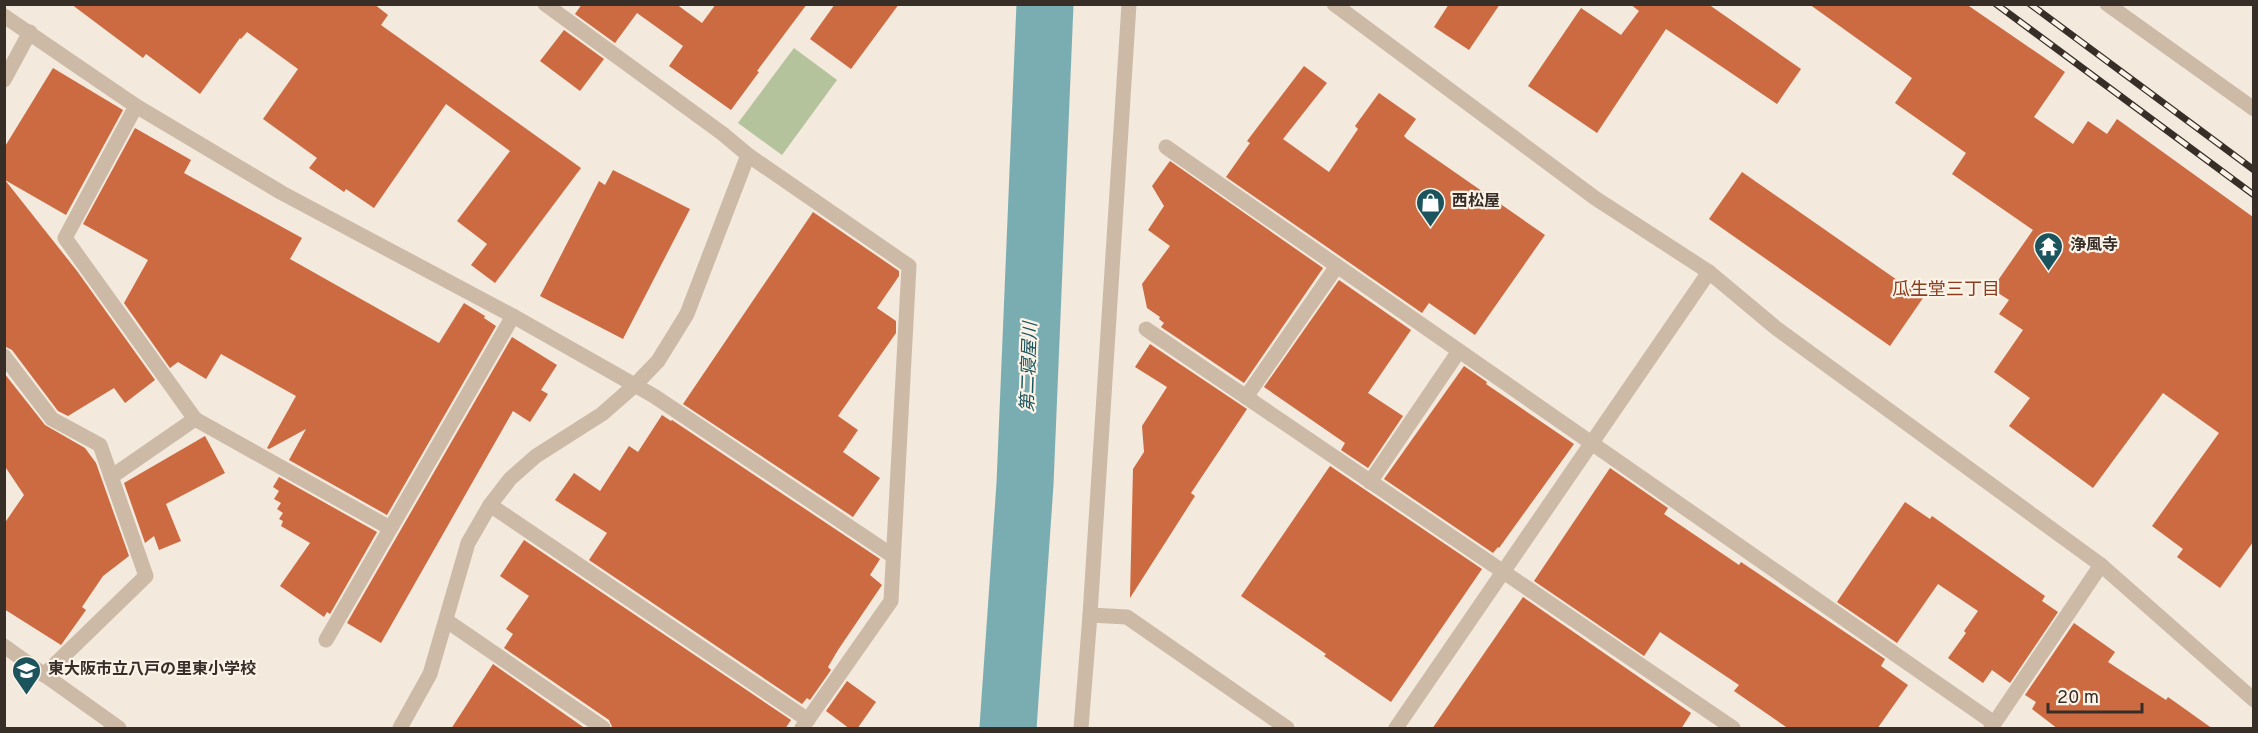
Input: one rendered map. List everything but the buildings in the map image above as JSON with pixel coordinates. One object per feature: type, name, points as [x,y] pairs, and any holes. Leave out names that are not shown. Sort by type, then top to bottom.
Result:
[{"type":"street","points":[[490,505],[805,724],[891,601],[909,266],[748,155],[723,134],[545,4]]},
{"type":"street","points":[[1081,729],[1129,4]]},
{"type":"street","points":[[1334,4],[1595,198],[1709,272],[1776,328],[2101,565],[2253,700]]},
{"type":"street","points":[[2107,4],[2253,109]]},
{"type":"street","points":[[4,16],[136,106],[282,193],[513,316],[654,396],[894,555]]},
{"type":"street","points":[[4,80],[30,32]]},
{"type":"street","points":[[136,106],[65,238],[195,419],[390,528]]},
{"type":"street","points":[[1166,147],[1591,442],[1992,726],[2101,565]]},
{"type":"street","points":[[400,729],[430,674],[468,543],[490,505],[510,479],[536,456],[602,414],[658,361],[687,314],[748,155]]},
{"type":"street","points":[[1246,397],[1337,266]]},
{"type":"street","points":[[1396,729],[1709,272]]},
{"type":"street","points":[[326,640],[513,316]]},
{"type":"street","points":[[1146,329],[1732,729]]},
{"type":"street","points":[[1370,482],[1458,351]]},
{"type":"street","points":[[4,356],[52,419],[100,445],[147,576],[44,675]]},
{"type":"street","points":[[111,477],[195,419]]},
{"type":"street","points":[[1090,615],[1127,617],[1287,729]]},
{"type":"street","points":[[447,621],[603,729]]},
{"type":"street","points":[[4,646],[119,729]]},
{"type":"green space","points":[[794,48],[837,80],[782,155],[738,123]]},
{"type":"waterway","name":"第二寝屋川","points":[[1008,728],[1025,484],[1045,4]]},
{"type":"railway","points":[[1996,4],[2254,195]]},
{"type":"railway","points":[[2030,4],[2254,170]]},
{"type":"place","name":"西松屋","points":[[1431,228]]},
{"type":"place","name":"浄風寺","points":[[2049,272]]},
{"type":"place","name":"東大阪市立八戸の里東小学校","points":[[27,696]]},
{"type":"district","name":"瓜生堂三丁目","points":[[1946,290]]}]
